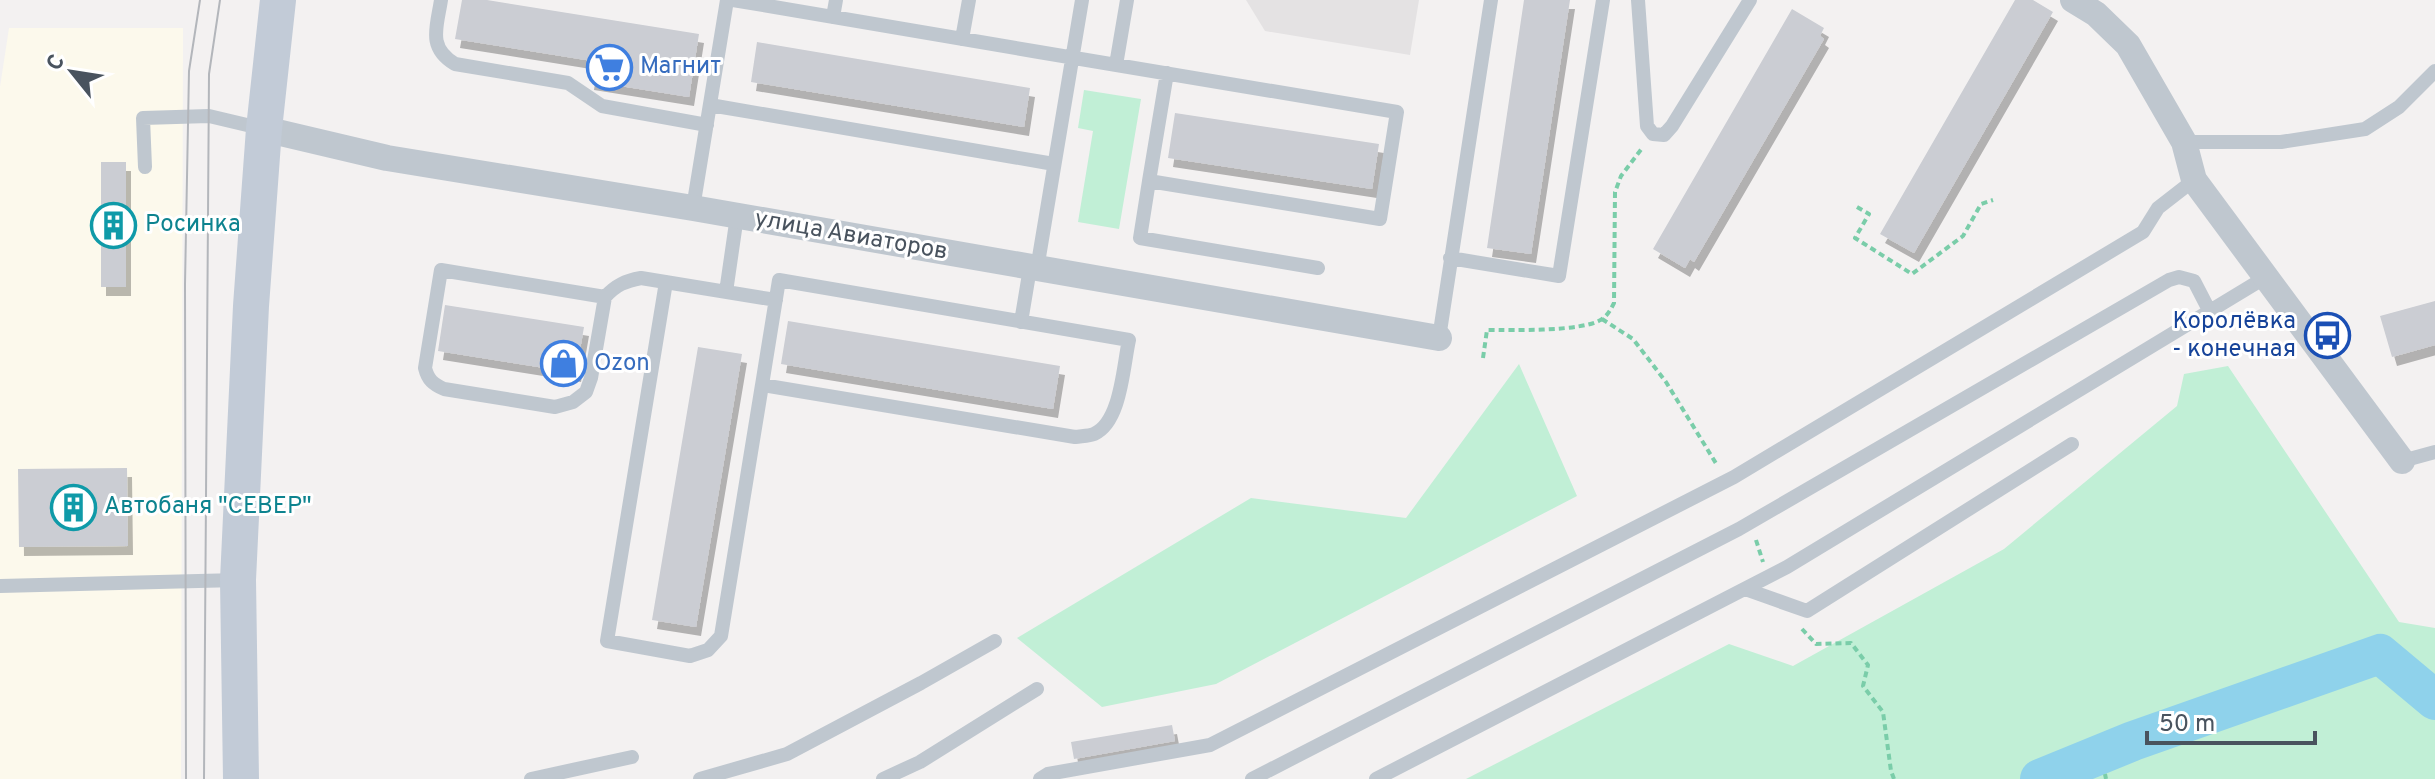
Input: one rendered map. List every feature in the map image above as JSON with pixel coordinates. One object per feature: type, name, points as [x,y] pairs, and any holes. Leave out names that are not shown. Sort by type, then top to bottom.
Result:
[{"type":"main road","points":[[241,779],[238,580],[251,306],[264,129],[278,0]]},
{"type":"street","points":[[2073,0],[2096,14],[2128,45],[2184,142],[2194,180],[2402,461]]},
{"type":"street","name":"улица Авиаторов","points":[[264,129],[387,158],[1439,338]]},
{"type":"lane","points":[[441,0],[435,36],[445,58],[455,64],[568,83],[602,106],[707,125]]},
{"type":"lane","points":[[693,208],[730,0],[1397,112],[1380,219],[1149,181]]},
{"type":"lane","points":[[833,17],[836,0]]},
{"type":"lane","points":[[962,39],[969,0]]},
{"type":"lane","points":[[1021,322],[1054,164],[1082,0]]},
{"type":"lane","points":[[1116,65],[1127,0]]},
{"type":"lane","points":[[1439,338],[1491,0]]},
{"type":"lane","points":[[1450,258],[1559,276],[1603,0]]},
{"type":"lane","points":[[1638,0],[1647,126],[1653,134],[1664,135],[1750,0]]},
{"type":"lane","points":[[1167,73],[1140,238],[1318,268]]},
{"type":"lane","points":[[2184,142],[2281,142],[2365,129],[2399,107],[2434,74]]},
{"type":"lane","points":[[710,105],[1054,164]]},
{"type":"lane","points":[[145,167],[143,118],[209,116],[264,129]]},
{"type":"lane","points":[[1050,777],[1210,745],[1727,481],[2143,232],[2158,208],[2194,180]]},
{"type":"lane","points":[[726,292],[737,216]]},
{"type":"lane","points":[[605,297],[441,270],[425,368],[427,377],[444,389],[555,407],[573,402],[586,392],[605,297],[625,281],[641,278],[776,300]]},
{"type":"lane","points":[[1252,779],[1750,522],[2169,280],[2179,277],[2194,281],[2210,312]]},
{"type":"lane","points":[[1376,779],[1767,577],[2266,277]]},
{"type":"lane","points":[[666,282],[607,641],[690,656],[708,650],[721,636],[779,280],[1129,340],[1115,410],[1107,425],[1094,434],[1075,437],[762,385]]},
{"type":"lane","points":[[1745,589],[1807,611],[2072,444]]},
{"type":"lane","points":[[2402,461],[2435,452]]},
{"type":"lane","points":[[0,586],[238,580]]},
{"type":"lane","points":[[700,779],[787,754],[995,641]]},
{"type":"lane","points":[[883,779],[920,762],[1037,689]]},
{"type":"lane","points":[[531,779],[632,757]]},
{"type":"path","points":[[1483,358],[1487,330],[1521,331],[1591,324],[1602,319],[1614,303],[1615,192],[1621,176],[1653,134]]},
{"type":"path","points":[[1857,207],[1869,214],[1855,238],[1912,274],[1963,236],[1981,204],[1993,200]]},
{"type":"path","points":[[1602,319],[1633,339],[1666,382],[1727,481]]},
{"type":"path","points":[[1750,522],[1767,577]]},
{"type":"path","points":[[1771,598],[1816,644],[1851,643],[1868,665],[1863,686],[1883,712],[1894,779]]},
{"type":"shaded area","points":[[1246,0],[1419,0],[1410,55],[1265,31]]},
{"type":"shaded area","points":[[9,28],[183,28],[181,779],[0,779],[0,87]]},
{"type":"green space","points":[[1084,90],[1141,99],[1119,229],[1078,222],[1093,131],[1078,128]]},
{"type":"green space","points":[[1519,364],[1577,496],[1216,684],[1102,707],[1017,638],[1251,498],[1406,518]]},
{"type":"green space","points":[[2228,366],[2399,622],[2435,628],[2435,779],[1466,779],[1729,644],[1793,666],[2004,549],[2177,406],[2184,374]]},
{"type":"building","points":[[462,0],[487,0],[699,34],[689,97],[589,81],[592,61],[455,39]]},
{"type":"building","points":[[1524,0],[1570,0],[1531,254],[1487,248]]},
{"type":"building","points":[[2015,0],[2033,0],[2053,12],[1914,253],[1880,234]]},
{"type":"building","points":[[1792,9],[1824,28],[1820,36],[1824,39],[1694,262],[1690,259],[1685,268],[1653,249]]},
{"type":"building","points":[[757,42],[1030,88],[1024,127],[751,82]]},
{"type":"building","points":[[1175,113],[1379,144],[1372,189],[1168,158]]},
{"type":"building","name":"Росинка","points":[[101,162],[126,162],[126,287],[101,287]]},
{"type":"building","points":[[2435,301],[2435,345],[2392,357],[2380,316]]},
{"type":"building","points":[[445,305],[584,327],[576,373],[438,351]]},
{"type":"building","points":[[788,321],[1060,366],[1053,409],[781,364]]},
{"type":"building","points":[[698,347],[742,354],[696,627],[652,620]]},
{"type":"building","name":"Автобаня \"СЕВЕР\"","points":[[127,468],[128,546],[19,547],[18,469]]},
{"type":"building","points":[[1172,725],[1175,741],[1074,759],[1071,742]]},
{"type":"waterway","points":[[2040,779],[2133,741],[2380,654],[2435,700]]},
{"type":"tram line","points":[[186,779],[185,284],[189,71],[200,0]]},
{"type":"tram line","points":[[204,779],[209,74],[220,0]]},
{"type":"place","name":"Магнит","points":[[609,67]]},
{"type":"place","name":"Росинка","points":[[114,225]]},
{"type":"place","name":"Королёвка - конечная","points":[[2327,336]]},
{"type":"place","name":"Ozon","points":[[563,364]]},
{"type":"place","name":"Автобаня \"СЕВЕР\"","points":[[73,507]]}]
